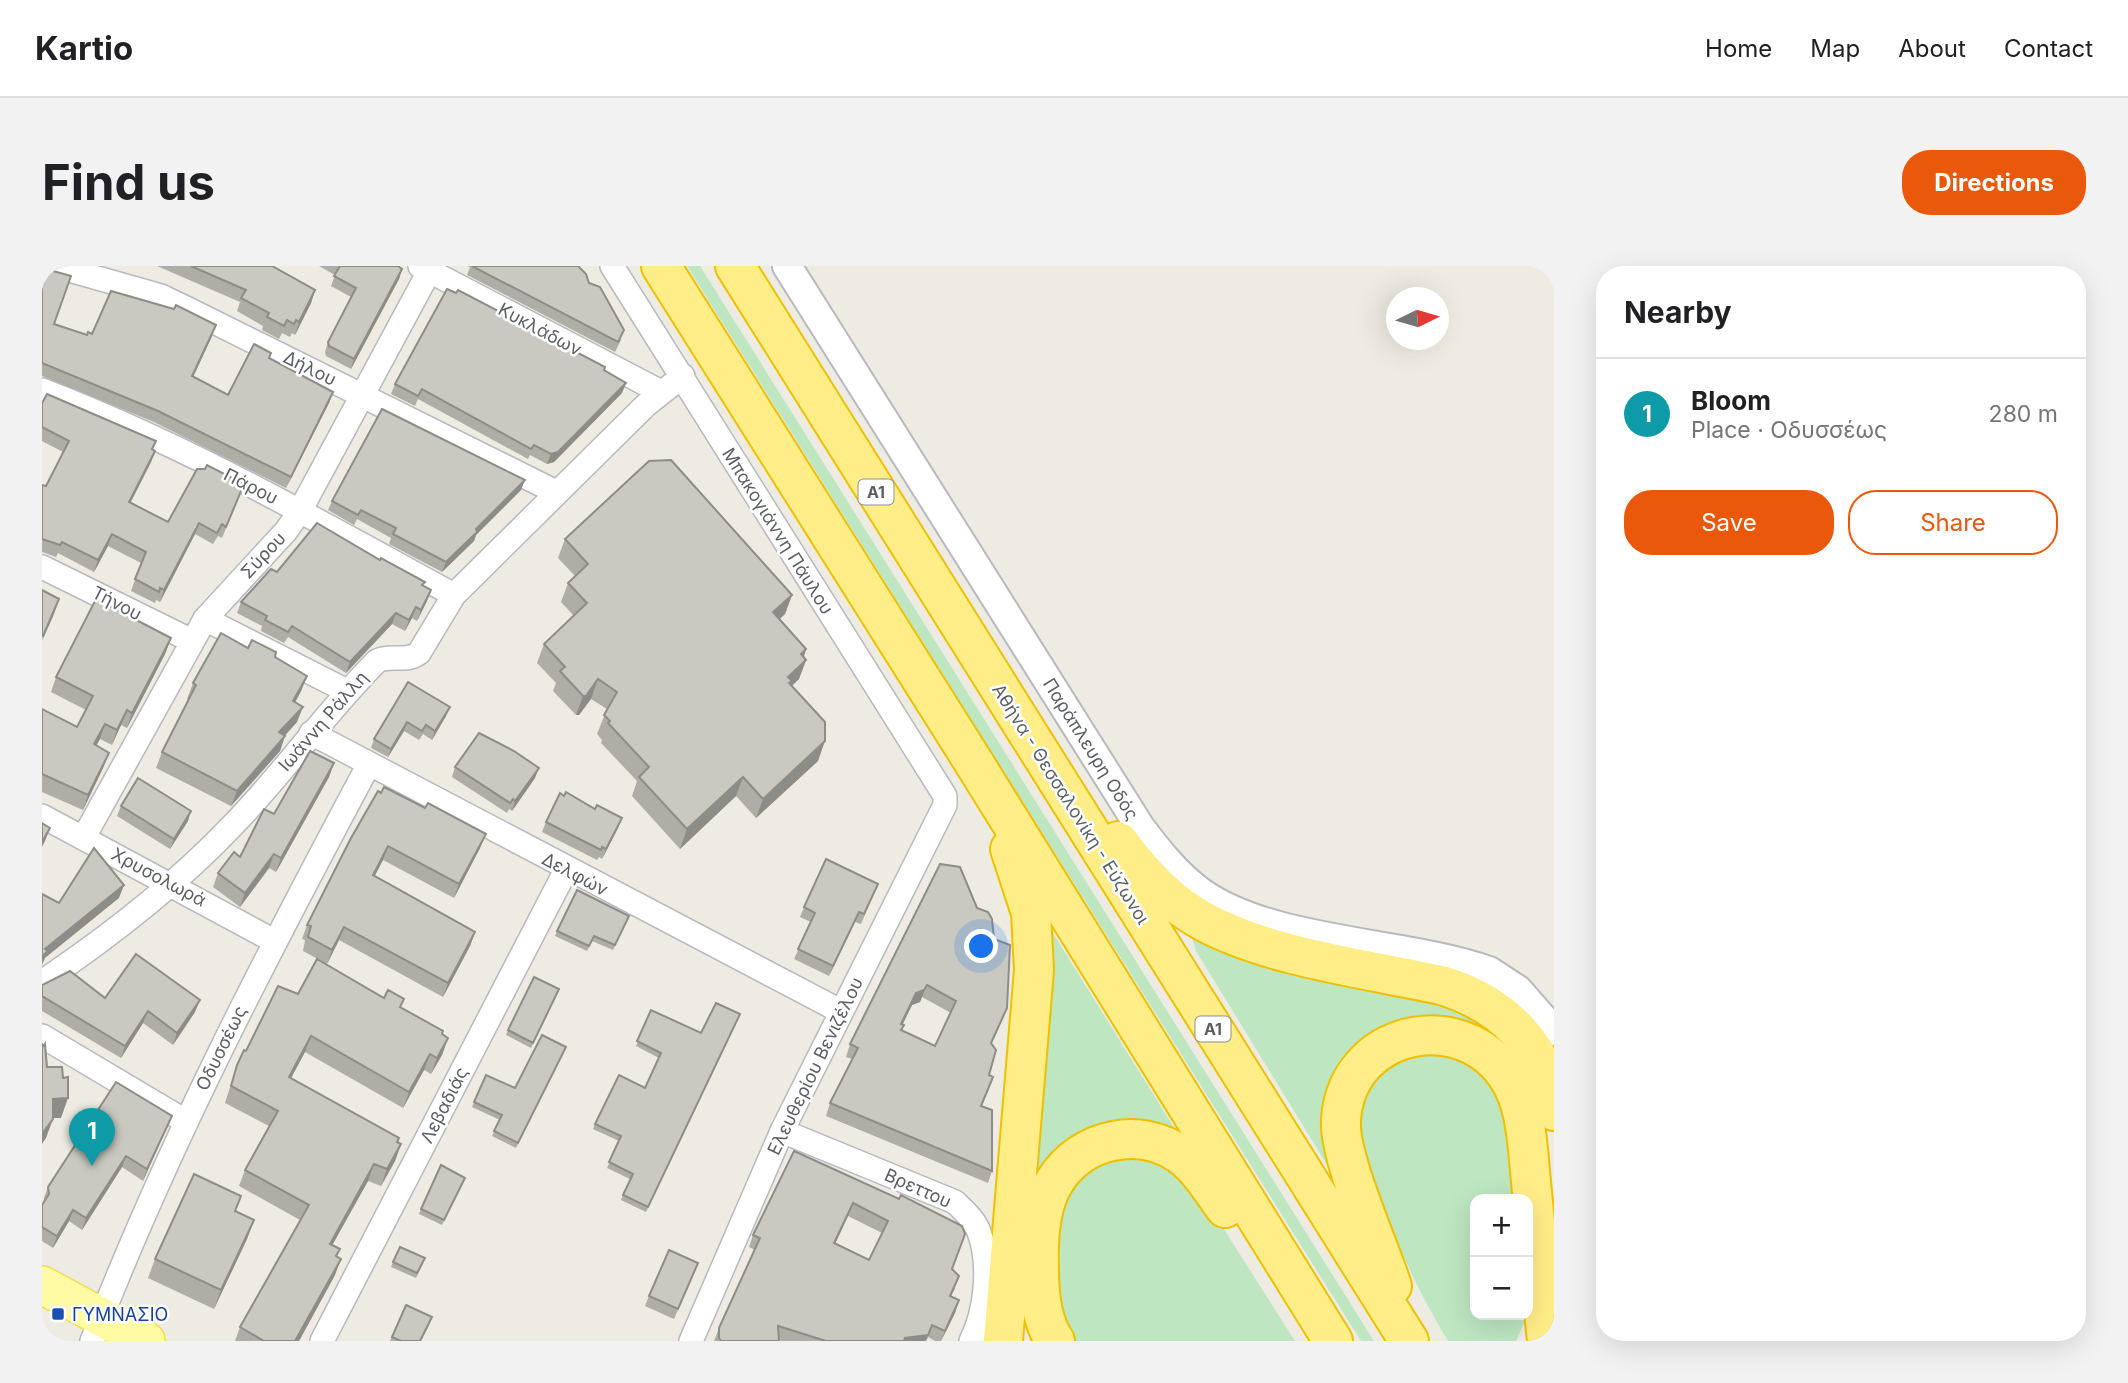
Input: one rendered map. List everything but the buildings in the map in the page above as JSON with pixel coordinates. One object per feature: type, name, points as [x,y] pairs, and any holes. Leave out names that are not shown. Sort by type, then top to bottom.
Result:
[{"type":"highway","points":[[661,266],[1333,1341]]},
{"type":"highway","name":"Αθήνα - Θεσσαλονίκη - Εύζωνοι","points":[[735,266],[1410,1341]]},
{"type":"highway","points":[[1017,718],[1139,869],[1169,898],[1203,921],[1240,938],[1469,993],[1494,1007],[1516,1026],[1534,1049],[1546,1075],[1554,1111]]},
{"type":"highway","points":[[976,766],[1023,884],[1034,943],[993,1337]]},
{"type":"highway","points":[[1410,1341],[1348,1163],[1340,1120],[1346,1092],[1361,1068],[1381,1049],[1408,1038],[1436,1035],[1471,1044],[1489,1054],[1515,1089],[1527,1149],[1547,1341]]},
{"type":"highway","points":[[1055,1341],[1043,1314],[1039,1289],[1040,1231],[1046,1204],[1054,1182],[1071,1161],[1094,1147],[1124,1138],[1144,1139],[1181,1155],[1195,1168],[1235,1223],[1296,1282]]},
{"type":"highway","points":[[1534,1341],[1540,1324],[1543,1300]]},
{"type":"main road","points":[[42,1285],[96,1329],[146,1341]]},
{"type":"street","name":"Δήλου","points":[[55,266],[161,296],[363,393],[556,492]]},
{"type":"street","name":"Μπακογιάννη Πάυλου","points":[[612,266],[944,796]]},
{"type":"street","name":"Παράπλευρη Οδός","points":[[787,266],[1140,827],[1174,868],[1203,894],[1253,918],[1489,971],[1518,990],[1554,1031]]},
{"type":"street","name":"Σύρου","points":[[84,837],[205,619],[286,531],[300,511],[427,268]]},
{"type":"street","name":"Κυκλάδων","points":[[427,268],[661,392]]},
{"type":"street","name":"Ιωάννη Ράλλη","points":[[42,982],[94,947],[173,884],[234,825],[347,691],[377,661],[384,657],[411,659],[419,653],[454,595],[556,492],[661,392],[683,376]]},
{"type":"street","name":"Πάρου","points":[[42,390],[98,411],[300,511],[454,595]]},
{"type":"street","name":"Τήνου","points":[[42,567],[192,641]]},
{"type":"street","points":[[205,619],[347,691]]},
{"type":"street","name":"Δελφών","points":[[311,733],[566,870],[840,1011]]},
{"type":"street","name":"Οδυσσέως","points":[[96,1329],[185,1121],[274,941],[369,764]]},
{"type":"street","name":"Ελευθερίου Βενιζέλου","points":[[691,1341],[782,1131],[840,1011],[940,817],[945,805],[944,796]]},
{"type":"street","name":"Χρυσολωρά","points":[[42,816],[173,884],[274,941]]},
{"type":"street","name":"Λεβαδιάς","points":[[322,1341],[566,870]]},
{"type":"street","points":[[42,1036],[185,1121]]},
{"type":"street","name":"Βρεττου","points":[[782,1131],[955,1202],[968,1214],[979,1231],[985,1257],[982,1320],[993,1337]]},
{"type":"green space","points":[[687,266],[700,266],[1374,1341],[1361,1341]]},
{"type":"green space","points":[[1189,927],[1439,996],[1515,1038],[1506,1052],[1369,1045],[1343,1191],[1196,951]]},
{"type":"green space","points":[[1051,930],[1178,1134],[1160,1128],[1031,1200]]},
{"type":"green space","points":[[1453,1050],[1498,1083],[1521,1194],[1470,1194],[1470,1320],[1526,1320],[1516,1341],[1448,1341],[1400,1249],[1367,1163],[1360,1132],[1368,1093],[1383,1070],[1393,1062],[1422,1052]]},
{"type":"green space","points":[[1144,1149],[1199,1190],[1295,1341],[1073,1341],[1055,1314],[1053,1228],[1080,1165]]},
{"type":"place","name":"Bloom","points":[[92,1166]]},
{"type":"place","name":"ΓΥΜΝΑΣΙΟ","points":[[58,1314]]}]
